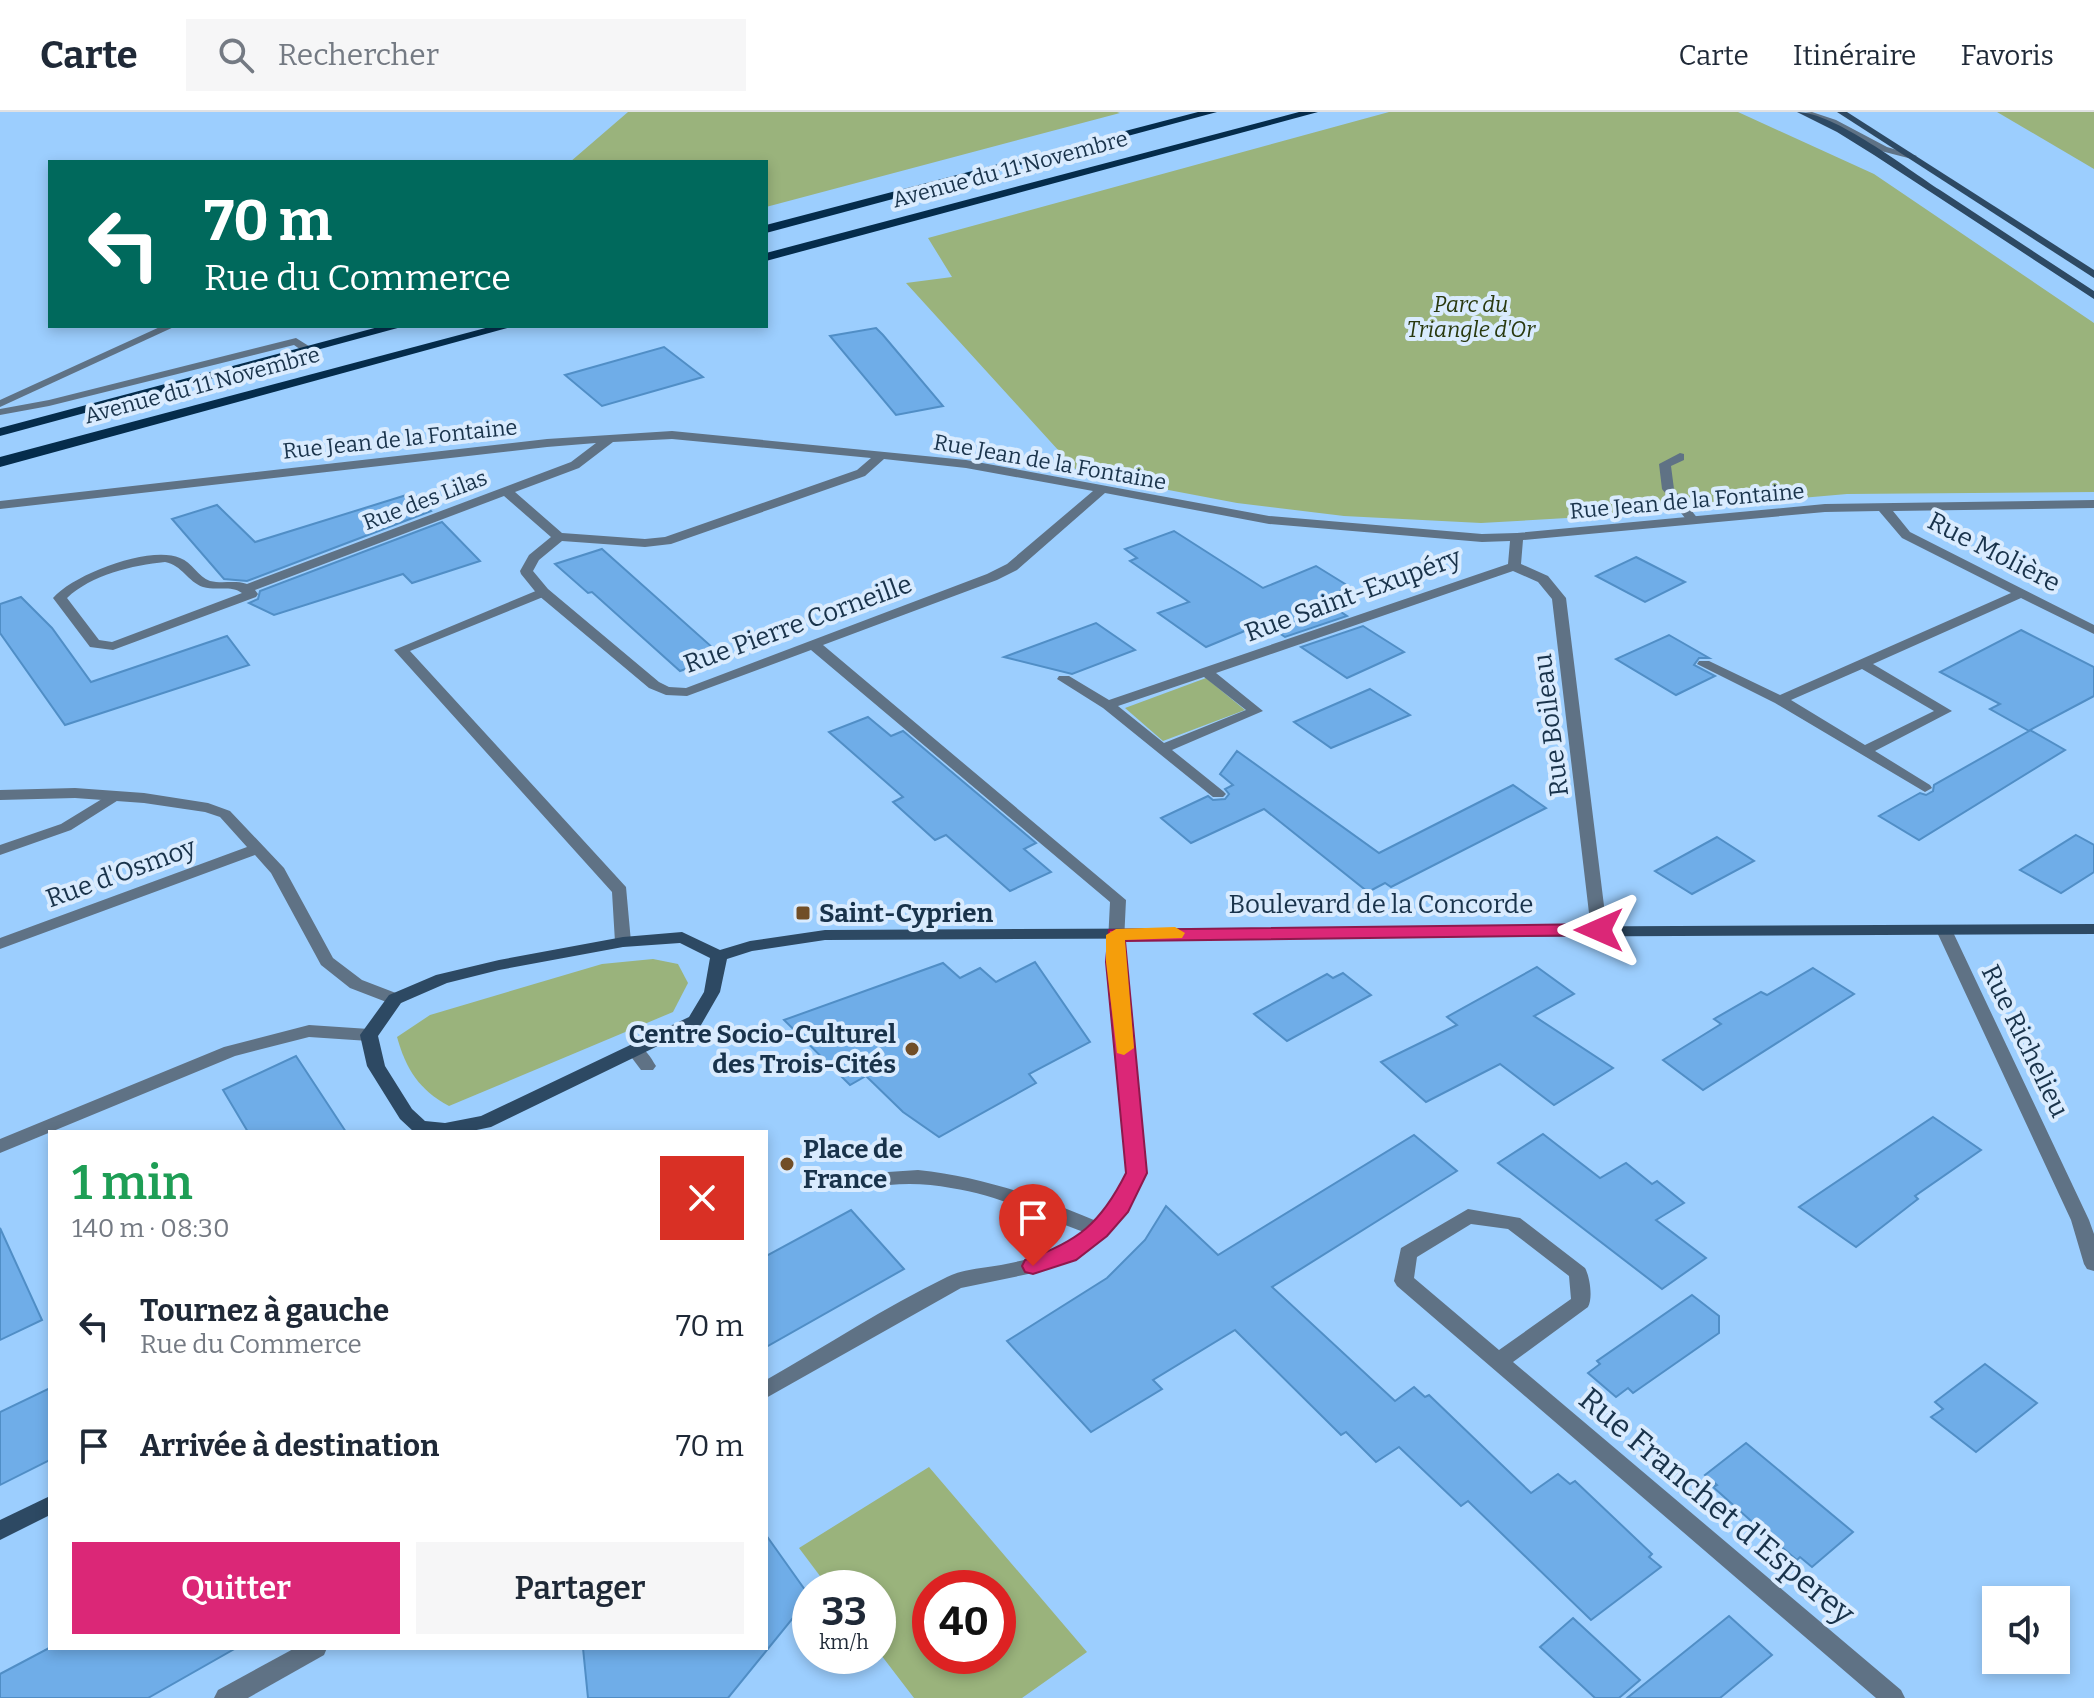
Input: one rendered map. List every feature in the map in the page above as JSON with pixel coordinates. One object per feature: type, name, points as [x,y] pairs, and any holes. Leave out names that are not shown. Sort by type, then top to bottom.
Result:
[{"type":"main road","name":"Avenue du 11 Novembre","points":[[768,228],[1211,112]]},
{"type":"main road","name":"Avenue du 11 Novembre","points":[[768,256],[1312,112]]},
{"type":"main road","name":"Avenue du 11 Novembre","points":[[0,432],[390,328]]},
{"type":"main road","name":"Avenue du 11 Novembre","points":[[0,462],[501,328]]},
{"type":"street","points":[[1841,112],[2094,275]]},
{"type":"street","points":[[1803,113],[1818,115],[1843,126],[1894,154],[1912,156]]},
{"type":"street","points":[[1803,113],[1877,153],[2094,296]]},
{"type":"street","points":[[0,404],[167,328]]},
{"type":"street","points":[[0,412],[49,403],[296,341],[308,350]]},
{"type":"street","name":"Rue Jean de la Fontaine","points":[[0,505],[612,437],[672,435],[966,464],[1233,515],[1298,524],[1517,537],[1882,506],[2094,504]]},
{"type":"street","name":"Rue des Lilas","points":[[246,589],[575,465],[612,437]]},
{"type":"street","points":[[506,491],[559,537],[645,543],[667,541],[861,473],[882,455]]},
{"type":"street","points":[[1680,457],[1665,464],[1668,489],[1693,520]]},
{"type":"street","name":"Rue Pierre Corneille","points":[[543,592],[654,685],[666,691],[687,692],[992,577],[1012,567],[1102,490]]},
{"type":"street","name":"Rue Molière","points":[[1882,506],[1906,535],[2094,630]]},
{"type":"street","points":[[559,537],[534,558],[526,571],[543,592],[401,650],[620,891],[623,942]]},
{"type":"street","points":[[1514,566],[1517,537]]},
{"type":"street","name":"Rue des Lilas","points":[[158,558],[178,560],[206,584],[241,585],[246,589],[251,594],[113,646],[95,644],[60,598],[83,580],[158,558]]},
{"type":"street","name":"Rue Saint-Exupéry","points":[[1108,705],[1514,566]]},
{"type":"street","name":"Rue Boileau","points":[[1514,566],[1543,579],[1559,598],[1599,930]]},
{"type":"street","points":[[1780,700],[2022,593]]},
{"type":"street","points":[[768,1389],[956,1281],[1033,1266],[1069,1254],[1099,1230],[1120,1207],[1137,1173],[1115,962],[1118,900],[814,645]]},
{"type":"street","points":[[1704,664],[1780,700],[1925,788]]},
{"type":"street","points":[[1863,664],[1945,711],[1864,751]]},
{"type":"street","points":[[1164,748],[1256,711],[1208,673]]},
{"type":"street","points":[[1064,679],[1108,705],[1218,794]]},
{"type":"street","name":"Rue d'Osmoy","points":[[0,795],[115,796],[208,808],[225,814],[278,871],[327,961],[356,984],[395,999]]},
{"type":"street","points":[[0,850],[66,827],[115,796]]},
{"type":"street","name":"Rue d'Osmoy","points":[[0,944],[259,848]]},
{"type":"street","name":"Boulevard de la Concorde","points":[[719,956],[750,946],[825,935],[2094,929]]},
{"type":"street","name":"Rue Richelieu","points":[[1944,930],[2080,1220],[2094,1264]]},
{"type":"street","points":[[682,937],[719,956],[712,992],[695,1021],[485,1122],[445,1130],[418,1130],[376,1066],[369,1035],[395,999],[442,979],[623,942],[682,937]]},
{"type":"street","points":[[0,1146],[230,1051],[309,1031],[369,1035]]},
{"type":"street","points":[[635,1050],[647,1066]]},
{"type":"street","points":[[859,1185],[916,1176],[969,1186],[1053,1209],[1099,1230]]},
{"type":"street","name":"Rue Franchet d'Esperey","points":[[1498,1362],[1581,1302],[1578,1273],[1513,1223],[1468,1216],[1408,1253],[1404,1281],[1498,1362],[1893,1698]]},
{"type":"street","points":[[0,1531],[48,1506]]},
{"type":"street","points":[[226,1698],[312,1650]]},
{"type":"green space","points":[[628,112],[1120,113],[768,206],[768,160],[572,160]]},
{"type":"green space","name":"Parc du Triangle d'Or","points":[[1389,112],[1738,112],[1874,174],[2094,323],[2094,492],[1847,494],[1481,523],[1344,516],[1237,503],[1079,473],[906,283],[952,277],[928,238]]},
{"type":"green space","points":[[1997,112],[2094,112],[2094,169]]},
{"type":"green space","points":[[1206,678],[1245,710],[1163,741],[1125,708]]},
{"type":"green space","points":[[653,959],[678,964],[688,983],[673,1012],[449,1106],[429,1093],[409,1069],[397,1037],[430,1015],[602,964]]},
{"type":"green space","points":[[929,1467],[1087,1652],[1022,1698],[914,1698],[896,1674],[896,1570],[816,1570],[799,1548]]},
{"type":"building","points":[[876,328],[943,406],[896,415],[830,336]]},
{"type":"building","points":[[664,347],[703,377],[602,406],[565,375]]},
{"type":"building","points":[[413,493],[431,511],[247,581],[224,579],[172,519],[217,505],[255,542]]},
{"type":"building","points":[[442,522],[480,561],[412,583],[403,574],[274,615],[249,603],[258,599],[260,591]]},
{"type":"building","points":[[1174,531],[1263,588],[1316,566],[1350,587],[1321,599],[1347,616],[1285,637],[1264,623],[1206,647],[1158,613],[1189,602],[1130,561],[1137,558],[1125,549]]},
{"type":"building","points":[[602,549],[722,656],[680,671],[592,592],[588,593],[555,564]]},
{"type":"building","points":[[1636,557],[1685,582],[1645,602],[1596,576]]},
{"type":"building","points":[[21,597],[52,628],[91,682],[227,636],[249,665],[65,725],[0,633],[0,604]]},
{"type":"building","points":[[1096,623],[1135,650],[1072,674],[1004,657]]},
{"type":"building","points":[[1363,626],[1404,652],[1347,678],[1301,647]]},
{"type":"building","points":[[2021,630],[2094,667],[2094,696],[2030,730],[2065,750],[1919,840],[1879,816],[1920,793],[1926,795],[1933,791],[1934,785],[2029,731],[1990,709],[2000,704],[1940,672]]},
{"type":"building","points":[[1669,635],[1709,658],[1699,658],[1694,665],[1715,676],[1676,695],[1616,659]]},
{"type":"building","points":[[1370,689],[1410,715],[1331,748],[1294,722]]},
{"type":"building","points":[[868,717],[891,736],[903,731],[1036,843],[1024,849],[1051,872],[1010,891],[946,835],[935,840],[893,802],[903,797],[829,732]]},
{"type":"building","points":[[1237,751],[1379,853],[1513,785],[1546,808],[1391,887],[1385,883],[1368,892],[1264,809],[1191,843],[1161,818],[1208,796],[1213,800],[1225,799],[1229,794],[1225,789],[1233,785],[1220,774]]},
{"type":"building","points":[[2076,835],[2094,845],[2094,872],[2061,893],[2020,870]]},
{"type":"building","points":[[1717,837],[1754,861],[1692,894],[1655,871]]},
{"type":"building","name":"Centre Socio-Culturel des Trois-Cités","points":[[1035,962],[1090,1042],[1029,1074],[1036,1083],[939,1137],[903,1112],[866,1076],[850,1085],[784,1020],[943,963],[960,978],[980,968],[996,982]]},
{"type":"building","points":[[1537,967],[1574,994],[1534,1016],[1613,1068],[1554,1105],[1500,1064],[1426,1102],[1381,1062],[1457,1025],[1447,1017]]},
{"type":"building","points":[[1813,968],[1854,994],[1703,1090],[1663,1060],[1721,1024],[1714,1019],[1761,992],[1767,995]]},
{"type":"building","points":[[1343,973],[1371,995],[1287,1041],[1254,1014],[1327,974],[1333,978]]},
{"type":"building","points":[[296,1056],[345,1130],[247,1130],[223,1090]]},
{"type":"building","points":[[1933,1117],[1981,1150],[1915,1196],[1918,1199],[1856,1247],[1799,1207]]},
{"type":"building","points":[[1543,1134],[1600,1178],[1626,1163],[1652,1184],[1657,1181],[1684,1203],[1656,1220],[1706,1258],[1662,1289],[1498,1163]]},
{"type":"building","points":[[1414,1135],[1457,1171],[1272,1287],[1395,1401],[1414,1387],[1425,1397],[1429,1395],[1531,1493],[1558,1474],[1570,1484],[1575,1481],[1652,1554],[1649,1557],[1661,1567],[1591,1620],[1468,1501],[1461,1506],[1399,1447],[1376,1462],[1346,1432],[1341,1435],[1235,1330],[1153,1380],[1162,1389],[1091,1432],[1007,1341],[1107,1278],[1145,1240],[1166,1206],[1218,1255]]},
{"type":"building","points":[[851,1210],[904,1269],[768,1346],[768,1255]]},
{"type":"building","points":[[0,1228],[42,1320],[0,1340]]},
{"type":"building","points":[[1692,1295],[1719,1316],[1719,1333],[1633,1393],[1628,1388],[1616,1397],[1588,1373],[1600,1364],[1597,1361]]},
{"type":"building","points":[[1985,1364],[2037,1403],[1976,1452],[1931,1417],[1943,1409],[1935,1402]]},
{"type":"building","points":[[48,1389],[48,1461],[0,1485],[0,1412]]},
{"type":"building","points":[[1746,1443],[1853,1532],[1812,1567],[1800,1557],[1797,1560],[1759,1528],[1713,1487],[1717,1485],[1705,1475]]},
{"type":"building","points":[[768,1538],[792,1572],[792,1619],[768,1649]]},
{"type":"building","points":[[1729,1616],[1772,1655],[1720,1698],[1627,1698]]},
{"type":"building","points":[[1573,1618],[1640,1680],[1619,1698],[1595,1698],[1540,1647]]},
{"type":"building","points":[[48,1649],[232,1650],[148,1698],[0,1698],[0,1674]]},
{"type":"building","points":[[583,1650],[767,1650],[728,1698],[588,1698]]},
{"type":"slow traffic","points":[[1124,1048],[1115,962],[1116,935],[1175,933]]},
{"type":"place","name":"Saint-Cyprien","points":[[803,913]]},
{"type":"place","name":"Centre Socio-Culturel des Trois-Cités","points":[[912,1049]]},
{"type":"place","name":"Place de France","points":[[787,1164]]},
{"type":"route","points":[[1033,1266],[1069,1254],[1099,1230],[1120,1207],[1137,1173],[1115,962],[1116,935],[1599,930]]}]
